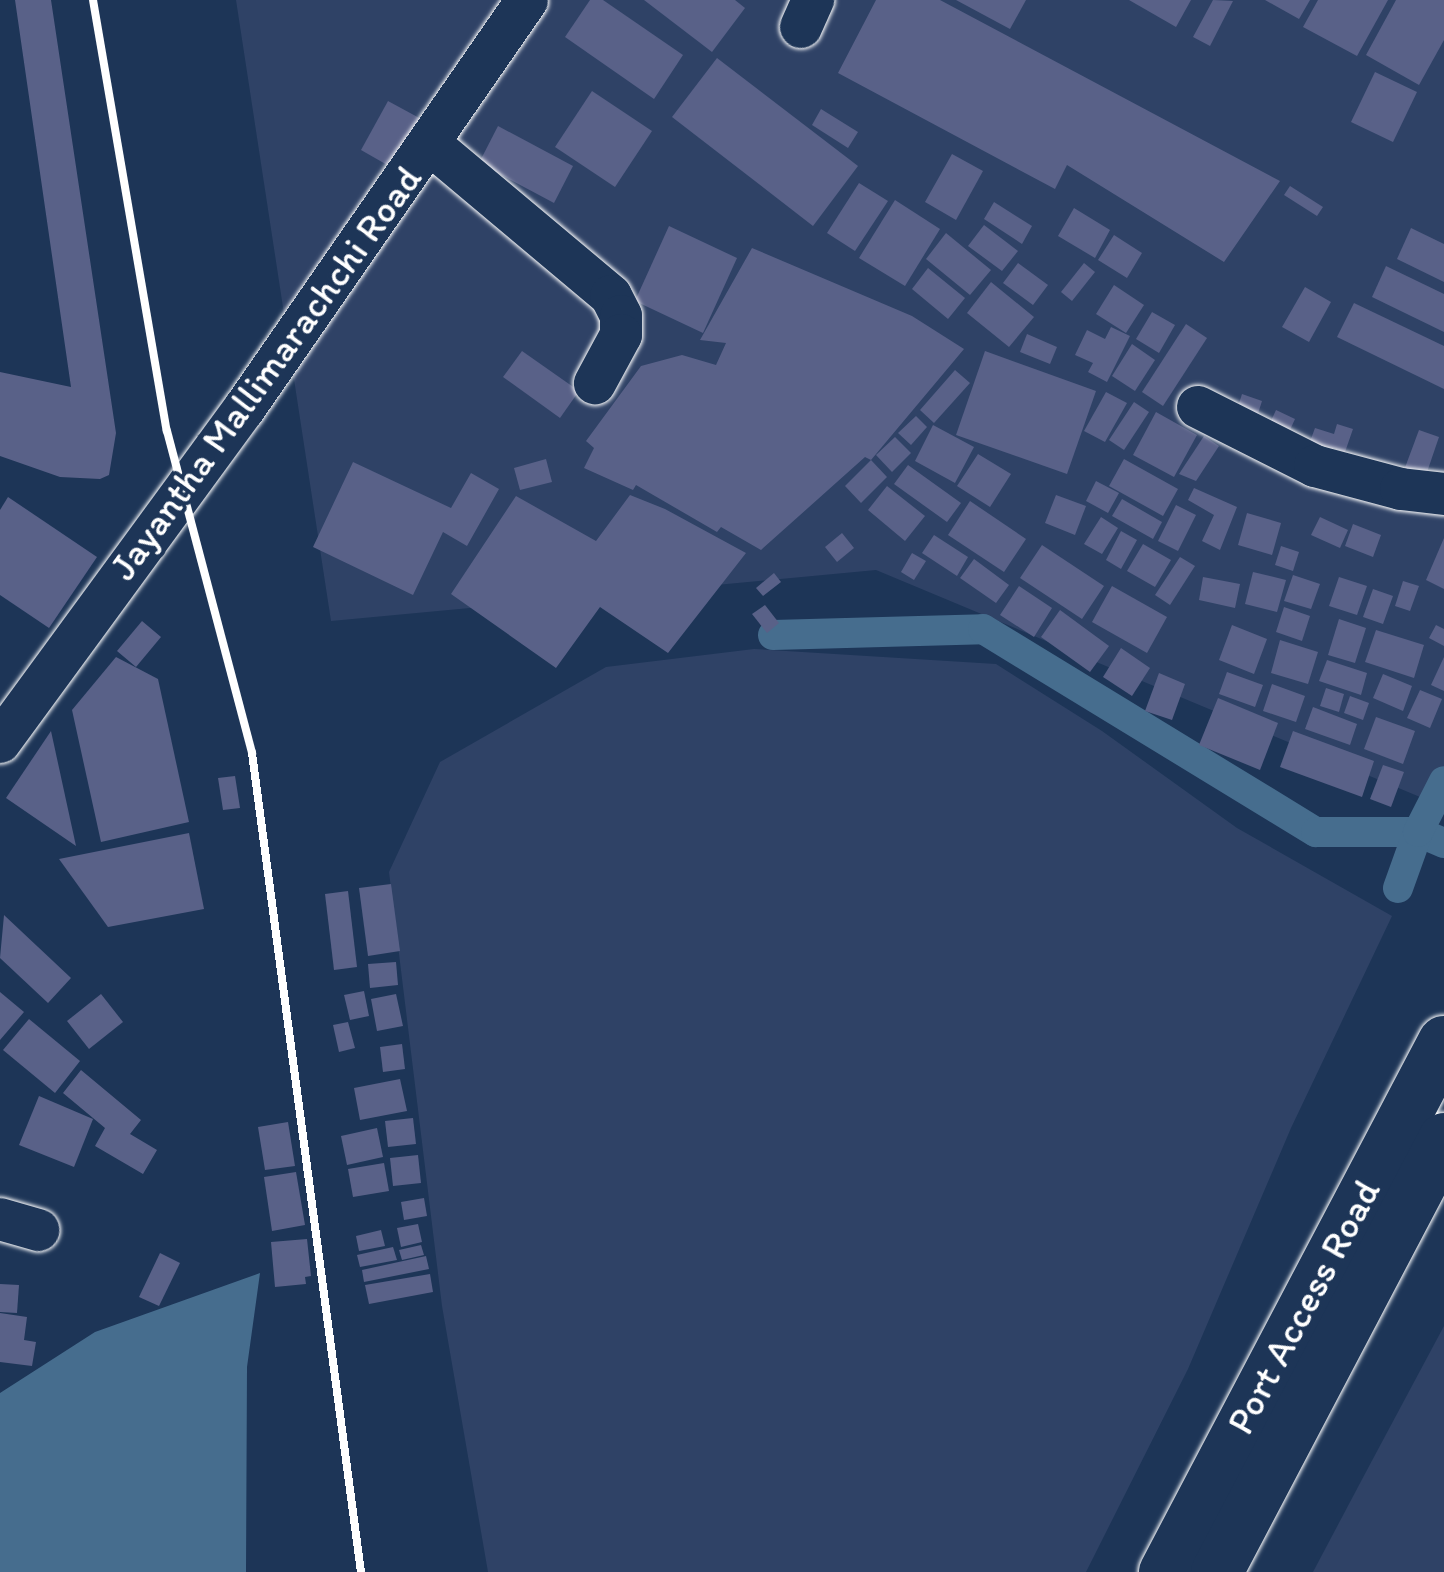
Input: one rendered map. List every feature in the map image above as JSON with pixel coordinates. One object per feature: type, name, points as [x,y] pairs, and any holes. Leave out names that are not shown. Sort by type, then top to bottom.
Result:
[{"type":"main road","name":"Port Access Road","points":[[1165,1572],[1444,1042]]},
{"type":"main road","name":"Port Access Road","points":[[1218,1572],[1444,1138]]},
{"type":"street","name":"Jayantha Mallimarachchi Road","points":[[0,742],[244,410],[526,0]]},
{"type":"street","points":[[430,144],[611,296],[620,316],[620,335],[595,383]]},
{"type":"street","points":[[1198,407],[1315,466],[1401,489],[1444,494]]},
{"type":"shaded area","points":[[236,0],[1444,0],[1444,807],[876,570],[331,621]]},
{"type":"shaded area","points":[[754,649],[996,664],[1102,731],[1237,828],[1392,916],[1291,1128],[1188,1369],[1086,1572],[488,1572],[442,1306],[389,872],[440,762],[606,667]]},
{"type":"shaded area","points":[[260,1273],[247,1367],[246,1572],[0,1572],[0,1393],[95,1332]]},
{"type":"shaded area","points":[[1444,1326],[1444,1572],[1313,1572],[1367,1470]]},
{"type":"building","points":[[15,0],[51,0],[116,433],[109,475],[100,479],[60,477],[0,456],[0,372],[71,387]]},
{"type":"building","points":[[590,0],[603,0],[683,55],[654,99],[565,37]]},
{"type":"building","points":[[644,0],[735,0],[745,8],[712,52]]},
{"type":"building","points":[[876,0],[940,0],[1280,181],[1224,262],[1067,165],[1055,189],[838,73]]},
{"type":"building","points":[[956,0],[1026,0],[1010,29]]},
{"type":"building","points":[[1129,0],[1191,0],[1176,27]]},
{"type":"building","points":[[1213,0],[1233,1],[1210,46],[1193,37]]},
{"type":"building","points":[[1265,0],[1310,0],[1299,19]]},
{"type":"building","points":[[1318,0],[1388,0],[1357,56],[1303,27]]},
{"type":"building","points":[[1396,0],[1444,0],[1444,40],[1419,85],[1366,55]]},
{"type":"building","points":[[717,58],[858,166],[813,226],[672,117]]},
{"type":"building","points":[[1375,72],[1417,92],[1393,142],[1351,122]]},
{"type":"building","points":[[592,91],[652,131],[615,187],[555,147]]},
{"type":"building","points":[[388,101],[423,120],[396,170],[361,150]]},
{"type":"building","points":[[821,109],[858,132],[848,148],[812,125]]},
{"type":"building","points":[[498,126],[573,166],[554,203],[479,163]]},
{"type":"building","points":[[952,154],[983,171],[956,220],[925,202]]},
{"type":"building","points":[[859,183],[888,201],[855,251],[827,233]]},
{"type":"building","points":[[1290,186],[1323,207],[1317,216],[1284,195]]},
{"type":"building","points":[[895,200],[940,229],[905,286],[859,258]]},
{"type":"building","points":[[994,202],[1032,226],[1022,244],[984,219]]},
{"type":"building","points":[[1074,208],[1110,230],[1095,258],[1058,236]]},
{"type":"building","points":[[984,225],[1018,251],[1002,271],[968,246]]},
{"type":"building","points":[[669,226],[737,258],[703,333],[635,301]]},
{"type":"building","points":[[1411,228],[1444,244],[1444,282],[1397,259]]},
{"type":"building","points":[[946,233],[991,270],[970,295],[926,259]]},
{"type":"building","points":[[1114,235],[1142,253],[1127,278],[1098,260]]},
{"type":"building","points":[[752,248],[912,316],[964,349],[871,460],[865,457],[761,550],[721,527],[717,532],[636,485],[633,490],[584,468],[594,448],[586,441],[641,366],[682,355],[716,365],[726,343],[700,340]]},
{"type":"building","points":[[1018,263],[1048,285],[1033,305],[1003,283]]},
{"type":"building","points":[[1084,263],[1095,272],[1072,301],[1061,292]]},
{"type":"building","points":[[1386,266],[1444,294],[1444,332],[1372,297]]},
{"type":"building","points":[[928,268],[965,298],[948,319],[912,289]]},
{"type":"building","points":[[991,282],[1034,317],[1009,347],[967,313]]},
{"type":"building","points":[[1114,285],[1144,305],[1126,333],[1096,314]]},
{"type":"building","points":[[1305,287],[1331,302],[1309,342],[1282,327]]},
{"type":"building","points":[[1354,303],[1444,346],[1444,389],[1337,337]]},
{"type":"building","points":[[1152,312],[1175,325],[1159,353],[1136,339]]},
{"type":"building","points":[[1186,324],[1207,338],[1163,406],[1142,392]]},
{"type":"building","points":[[1111,327],[1130,336],[1107,382],[1088,372],[1093,363],[1075,355],[1087,330],[1105,339]]},
{"type":"building","points":[[1027,334],[1057,347],[1050,364],[1020,352]]},
{"type":"building","points":[[1132,344],[1155,360],[1135,391],[1112,376]]},
{"type":"building","points":[[522,351],[579,391],[560,418],[503,377]]},
{"type":"building","points":[[985,351],[1096,391],[1067,474],[956,435]]},
{"type":"building","points":[[955,370],[970,383],[934,423],[920,410]]},
{"type":"building","points":[[1106,392],[1127,403],[1105,442],[1084,431]]},
{"type":"building","points":[[1242,394],[1262,401],[1255,423],[1235,416]]},
{"type":"building","points":[[1134,402],[1149,412],[1124,450],[1109,440]]},
{"type":"building","points":[[1276,410],[1295,419],[1283,445],[1264,436]]},
{"type":"building","points":[[1156,412],[1197,435],[1174,477],[1133,455]]},
{"type":"building","points":[[916,416],[927,427],[911,445],[898,433]]},
{"type":"building","points":[[1337,424],[1353,429],[1345,452],[1333,448],[1331,455],[1308,447],[1315,428],[1334,434]]},
{"type":"building","points":[[933,425],[974,447],[955,483],[915,461]]},
{"type":"building","points":[[1419,430],[1439,437],[1424,481],[1403,473]]},
{"type":"building","points":[[1204,436],[1219,446],[1196,481],[1179,474]]},
{"type":"building","points":[[895,437],[911,453],[892,472],[876,455]]},
{"type":"building","points":[[978,454],[1011,474],[990,507],[957,486]]},
{"type":"building","points":[[546,459],[552,482],[520,490],[514,468]]},
{"type":"building","points":[[1124,459],[1178,489],[1163,516],[1109,486]]},
{"type":"building","points":[[871,460],[887,477],[861,503],[845,486]]},
{"type":"building","points":[[353,462],[451,508],[471,473],[499,489],[467,546],[443,532],[413,595],[313,547]]},
{"type":"building","points":[[908,465],[961,503],[947,522],[894,484]]},
{"type":"building","points":[[1096,481],[1119,493],[1108,513],[1086,501]]},
{"type":"building","points":[[887,486],[925,516],[905,541],[868,510]]},
{"type":"building","points":[[1194,488],[1237,507],[1220,550],[1202,541],[1214,515],[1188,500]]},
{"type":"building","points":[[630,495],[665,509],[746,553],[668,653],[600,607],[556,668],[451,594],[516,496],[596,541]]},
{"type":"building","points":[[1056,495],[1086,506],[1075,535],[1045,523]]},
{"type":"building","points":[[8,497],[97,557],[49,628],[0,595],[0,510]]},
{"type":"building","points":[[1122,499],[1162,522],[1153,539],[1112,516]]},
{"type":"building","points":[[970,501],[1026,539],[1004,572],[948,535]]},
{"type":"building","points":[[1176,505],[1196,515],[1178,551],[1158,541]]},
{"type":"building","points":[[1247,513],[1281,523],[1272,555],[1238,545]]},
{"type":"building","points":[[1101,517],[1118,528],[1102,554],[1084,544]]},
{"type":"building","points":[[1320,517],[1348,530],[1340,548],[1311,535]]},
{"type":"building","points":[[1353,524],[1381,535],[1373,557],[1345,546]]},
{"type":"building","points":[[1121,531],[1137,540],[1121,569],[1106,560]]},
{"type":"building","points":[[842,533],[854,548],[837,562],[825,547]]},
{"type":"building","points":[[934,535],[968,557],[957,576],[922,553]]},
{"type":"building","points":[[1444,538],[1444,589],[1426,580]]},
{"type":"building","points":[[1143,544],[1171,560],[1155,587],[1127,571]]},
{"type":"building","points":[[1042,545],[1104,586],[1082,619],[1020,578]]},
{"type":"building","points":[[1281,546],[1299,552],[1293,571],[1275,565]]},
{"type":"building","points":[[912,553],[926,561],[914,580],[901,572]]},
{"type":"building","points":[[1180,557],[1195,566],[1170,605],[1155,595]]},
{"type":"building","points":[[974,559],[1009,585],[996,603],[960,578]]},
{"type":"building","points":[[1253,572],[1286,580],[1277,612],[1245,604]]},
{"type":"building","points":[[774,573],[781,582],[763,596],[756,588]]},
{"type":"building","points":[[1293,575],[1320,584],[1311,609],[1284,601]]},
{"type":"building","points":[[1203,577],[1240,584],[1235,608],[1199,600]]},
{"type":"building","points":[[1339,577],[1367,586],[1357,615],[1329,606]]},
{"type":"building","points":[[1403,581],[1419,586],[1410,611],[1395,606]]},
{"type":"building","points":[[1019,586],[1052,608],[1034,637],[1000,615]]},
{"type":"building","points":[[1112,586],[1167,617],[1147,653],[1092,622]]},
{"type":"building","points":[[1373,589],[1393,596],[1383,624],[1363,617]]},
{"type":"building","points":[[765,605],[779,623],[767,633],[752,614]]},
{"type":"building","points":[[1284,607],[1310,616],[1302,641],[1276,632]]},
{"type":"building","points":[[1060,610],[1109,646],[1090,672],[1041,637]]},
{"type":"building","points":[[1339,619],[1366,628],[1355,663],[1328,655]]},
{"type":"building","points":[[142,621],[161,637],[136,667],[117,651]]},
{"type":"building","points":[[1232,625],[1267,639],[1254,674],[1219,660]]},
{"type":"building","points":[[1436,625],[1444,629],[1444,646],[1429,638]]},
{"type":"building","points":[[1376,630],[1424,645],[1414,678],[1365,662]]},
{"type":"building","points":[[1280,640],[1318,652],[1308,684],[1271,673]]},
{"type":"building","points":[[1121,648],[1150,668],[1132,696],[1103,677]]},
{"type":"building","points":[[116,657],[158,679],[189,822],[101,842],[72,710]]},
{"type":"building","points":[[1444,657],[1444,691],[1431,685]]},
{"type":"building","points":[[1327,660],[1367,673],[1361,695],[1319,681]]},
{"type":"building","points":[[1227,672],[1263,685],[1255,707],[1219,694]]},
{"type":"building","points":[[1159,673],[1185,684],[1172,720],[1145,711]]},
{"type":"building","points":[[1383,674],[1412,686],[1403,711],[1373,698]]},
{"type":"building","points":[[1272,684],[1305,696],[1296,722],[1263,711]]},
{"type":"building","points":[[1326,688],[1344,694],[1339,712],[1320,706]]},
{"type":"building","points":[[1420,690],[1442,699],[1430,728],[1407,718]]},
{"type":"building","points":[[1350,696],[1369,703],[1363,720],[1344,713]]},
{"type":"building","points":[[1218,698],[1278,723],[1260,770],[1199,745]]},
{"type":"building","points":[[1313,707],[1357,724],[1350,745],[1305,729]]},
{"type":"building","points":[[1376,717],[1415,731],[1403,764],[1364,749]]},
{"type":"building","points":[[51,731],[76,846],[6,798]]},
{"type":"building","points":[[1293,731],[1374,761],[1362,797],[1280,767]]},
{"type":"building","points":[[1383,765],[1404,772],[1391,807],[1370,799]]},
{"type":"building","points":[[235,776],[240,808],[223,810],[218,778]]},
{"type":"building","points":[[189,833],[204,909],[108,927],[59,859]]},
{"type":"building","points":[[391,884],[400,951],[368,956],[359,888]]},
{"type":"building","points":[[348,891],[357,967],[334,970],[325,894]]},
{"type":"building","points":[[4,915],[71,978],[48,1003],[0,958]]},
{"type":"building","points":[[396,962],[398,985],[370,988],[368,964]]},
{"type":"building","points":[[364,991],[369,1016],[350,1020],[344,995]]},
{"type":"building","points":[[0,992],[24,1012],[0,1040]]},
{"type":"building","points":[[101,994],[123,1022],[89,1049],[67,1021]]},
{"type":"building","points":[[396,994],[403,1026],[377,1031],[371,999]]},
{"type":"building","points":[[29,1019],[80,1061],[55,1093],[3,1050]]},
{"type":"building","points":[[348,1022],[355,1048],[339,1052],[333,1025]]},
{"type":"building","points":[[402,1044],[405,1069],[383,1072],[380,1047]]},
{"type":"building","points":[[81,1070],[141,1120],[130,1134],[157,1150],[143,1174],[95,1146],[105,1128],[63,1093]]},
{"type":"building","points":[[400,1079],[407,1111],[360,1120],[354,1088]]},
{"type":"building","points":[[39,1096],[93,1119],[74,1167],[19,1145]]},
{"type":"building","points":[[413,1118],[416,1144],[388,1147],[385,1121]]},
{"type":"building","points":[[288,1122],[295,1166],[265,1170],[258,1127]]},
{"type":"building","points":[[377,1128],[383,1157],[347,1165],[341,1136]]},
{"type":"building","points":[[418,1155],[421,1183],[393,1186],[390,1158]]},
{"type":"building","points":[[384,1163],[389,1191],[353,1197],[348,1169]]},
{"type":"building","points":[[296,1172],[305,1225],[272,1231],[264,1177]]},
{"type":"building","points":[[424,1198],[427,1216],[404,1220],[401,1202]]},
{"type":"building","points":[[418,1224],[422,1242],[401,1247],[397,1228]]},
{"type":"building","points":[[381,1230],[385,1246],[359,1251],[356,1236]]},
{"type":"building","points":[[307,1239],[311,1276],[305,1277],[306,1284],[275,1287],[271,1242]]},
{"type":"building","points":[[421,1245],[424,1255],[402,1260],[399,1250]]},
{"type":"building","points":[[393,1247],[397,1260],[360,1267],[357,1255]]},
{"type":"building","points":[[160,1253],[180,1263],[159,1306],[139,1297]]},
{"type":"building","points":[[426,1256],[429,1269],[364,1282],[362,1270]]},
{"type":"building","points":[[430,1274],[433,1292],[369,1304],[365,1285]]},
{"type":"building","points":[[0,1284],[19,1285],[17,1313],[0,1312]]},
{"type":"building","points":[[0,1313],[27,1317],[24,1340],[36,1342],[32,1366],[0,1362]]},
{"type":"waterway","points":[[773,635],[983,629],[1316,832],[1418,832],[1444,843]]},
{"type":"waterway","points":[[1398,888],[1418,832],[1444,781]]},
{"type":"railway","points":[[93,0],[167,431],[252,753],[361,1572]]}]
